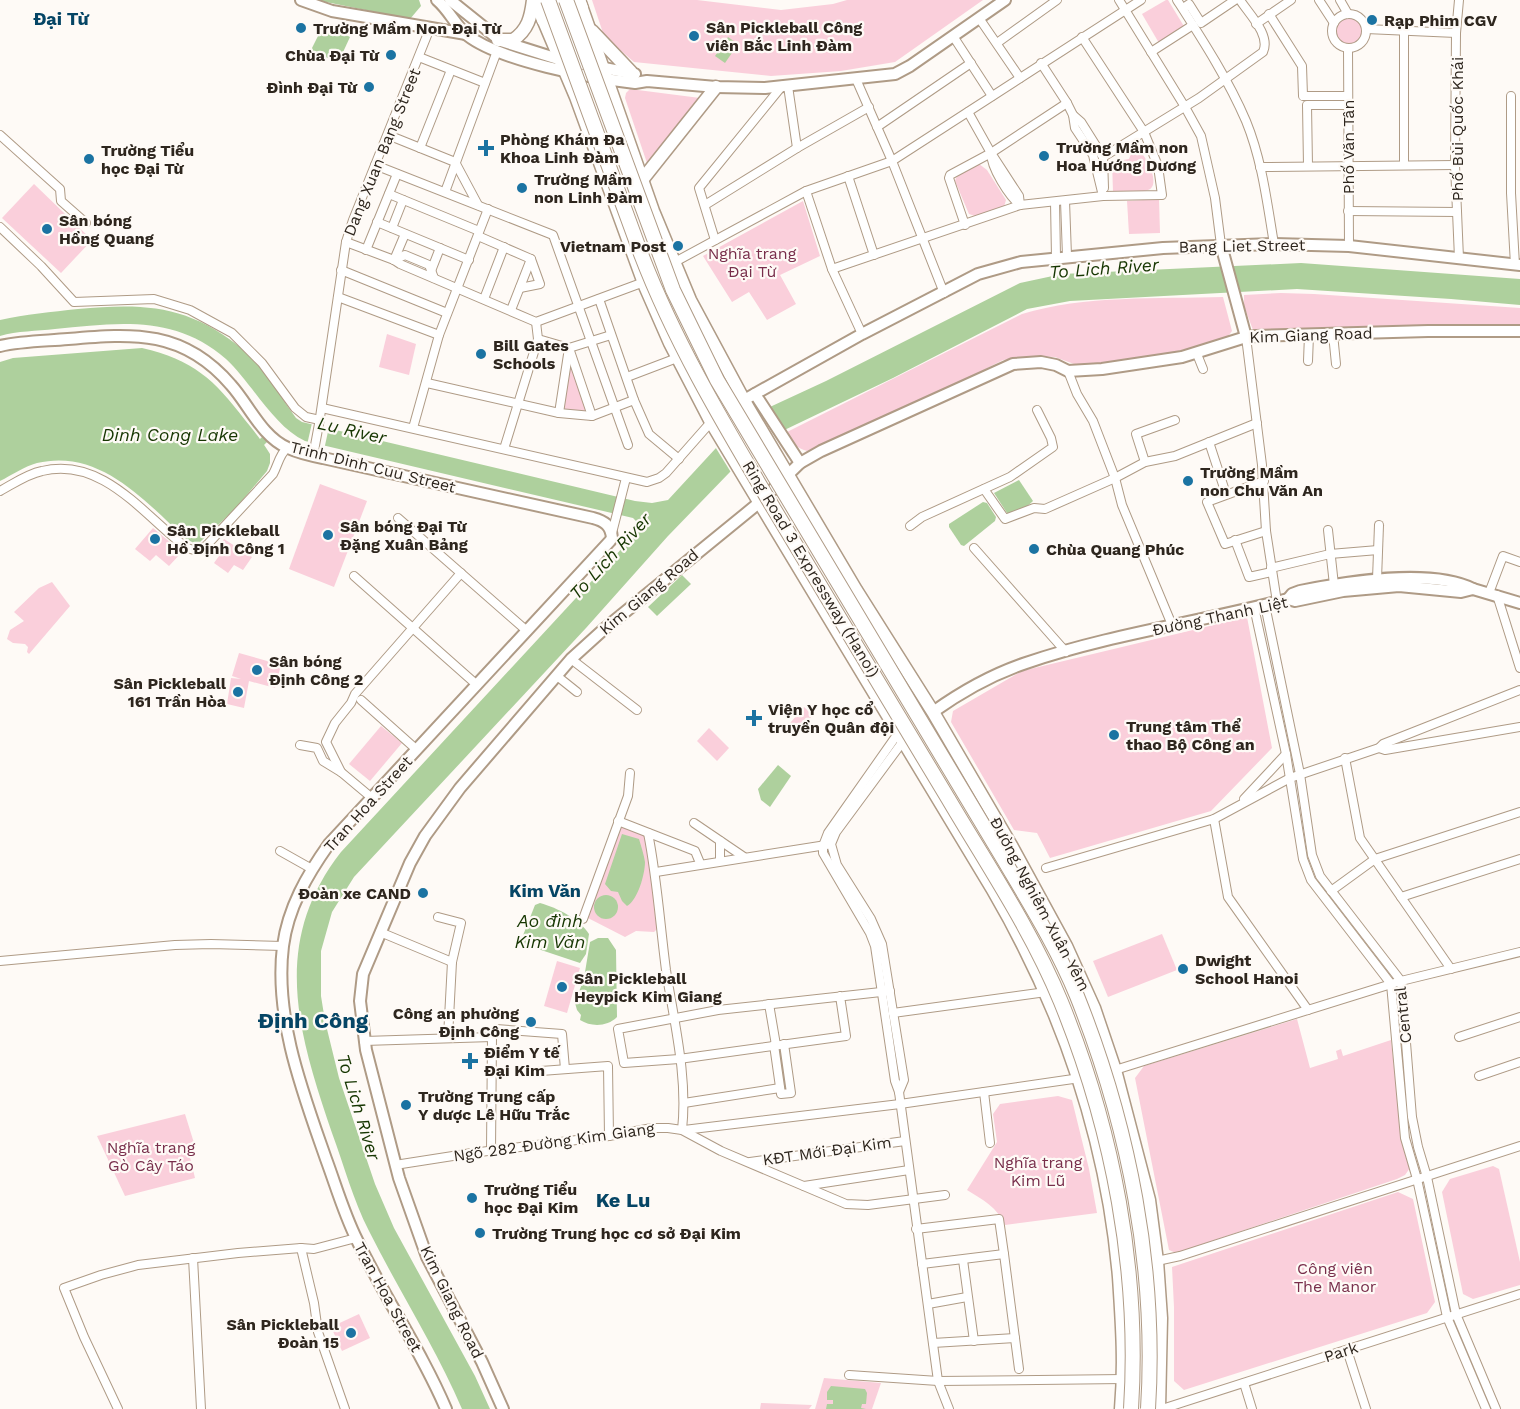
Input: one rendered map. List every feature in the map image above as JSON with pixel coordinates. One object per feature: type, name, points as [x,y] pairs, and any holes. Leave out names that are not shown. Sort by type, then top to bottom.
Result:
[{"type":"highway","points":[[535,0],[544,20]]},
{"type":"highway","name":"Ring Road 3 Expressway (Hanoi)","points":[[548,0],[653,285],[677,340],[702,388],[1013,908],[1061,1001],[1088,1077],[1119,1197],[1130,1295],[1133,1373],[1131,1409]]},
{"type":"highway","name":"Ring Road 3 Expressway (Hanoi)","points":[[566,0],[672,290],[692,333],[717,380],[1028,900],[1076,995],[1107,1083],[1135,1194],[1147,1294],[1150,1384],[1148,1409]]},
{"type":"main road","points":[[301,0],[332,11],[466,34],[497,46],[561,64],[585,74],[631,72]]},
{"type":"main road","points":[[436,0],[453,16],[466,34]]},
{"type":"main road","points":[[450,0],[497,46]]},
{"type":"main road","points":[[497,46],[513,40],[525,30],[535,0]]},
{"type":"main road","points":[[561,64],[580,63],[635,83],[647,81],[716,87],[785,86],[895,74],[1005,0]]},
{"type":"main road","points":[[579,3],[661,232],[696,313],[751,400],[786,440],[800,463]]},
{"type":"main road","points":[[430,28],[449,23],[453,16]]},
{"type":"main road","points":[[544,20],[576,96],[644,282],[677,358],[714,426]]},
{"type":"main road","points":[[589,28],[631,72],[647,81]]},
{"type":"main road","points":[[580,63],[585,74]]},
{"type":"main road","points":[[642,180],[716,87]]},
{"type":"main road","points":[[630,243],[661,232]]},
{"type":"main road","name":"Bang Liet Street","points":[[751,400],[862,334],[978,274],[1021,262],[1221,245],[1274,244],[1349,246],[1517,265]]},
{"type":"main road","points":[[1221,245],[1246,337]]},
{"type":"main road","points":[[664,329],[696,313]]},
{"type":"main road","name":"Kim Giang Road","points":[[503,1409],[482,1362],[427,1257],[395,1165],[364,1041],[360,1001],[363,974],[380,932],[410,863],[442,811],[571,659],[709,542],[760,502],[800,463],[1013,364],[1026,361],[1041,362],[1056,365],[1068,371],[1102,369],[1197,354],[1246,337],[1428,331],[1520,331]]},
{"type":"main road","name":"Trinh Dinh Cuu Street","points":[[0,346],[130,334],[163,340],[192,353],[219,373],[231,384],[263,428],[287,448],[545,506],[611,525]]},
{"type":"main road","name":"Đường Nghiêm Xuân Yêm","points":[[751,400],[774,451],[788,475],[933,712],[1012,847],[1066,946],[1094,1008],[1115,1070],[1149,1200],[1161,1317],[1161,1409]]},
{"type":"main road","name":"Đường Nghiêm Xuân Yêm","points":[[714,426],[1010,918],[1046,992],[1080,1078],[1107,1185],[1118,1266],[1124,1340],[1121,1409]]},
{"type":"main road","name":"Tran Hoa Street","points":[[446,1409],[432,1378],[356,1238],[317,1133],[286,1022],[281,987],[283,946],[298,893],[329,844],[610,541],[611,525]]},
{"type":"main road","points":[[804,576],[823,572],[831,558],[832,549]]},
{"type":"main road","points":[[1282,601],[1300,591],[1334,585],[1377,579],[1399,582]]},
{"type":"main road","name":"Đường Thanh Liệt","points":[[933,712],[974,687],[1011,669],[1066,652],[1172,625],[1282,601],[1296,601],[1399,582],[1461,592],[1473,589],[1520,603]]},
{"type":"main road","points":[[851,652],[866,635],[874,631],[882,632]]},
{"type":"main road","points":[[1118,1266],[1157,1261]]},
{"type":"street","points":[[557,0],[580,63]]},
{"type":"street","points":[[997,43],[1057,0]]},
{"type":"street","points":[[1119,0],[1201,136],[1215,198],[1221,245]]},
{"type":"street","points":[[673,263],[806,191],[892,161],[1141,0]]},
{"type":"street","points":[[1177,0],[1225,80],[1246,121],[1260,167],[1274,244]]},
{"type":"street","points":[[1183,8],[1189,4],[1201,22],[1235,0]]},
{"type":"street","points":[[1103,157],[1225,80],[1264,51],[1265,40],[1240,0]]},
{"type":"street","points":[[1256,24],[1291,0]]},
{"type":"street","points":[[1319,0],[1334,23]]},
{"type":"street","points":[[1340,0],[1348,14]]},
{"type":"street","name":"Phố Bùi Quốc Khái","points":[[1459,258],[1455,165],[1456,33],[1461,1]]},
{"type":"street","points":[[1269,14],[1302,66],[1303,96],[1348,96]]},
{"type":"street","points":[[1348,14],[1359,17],[1366,29],[1361,43],[1348,48],[1335,41],[1332,32],[1334,23],[1341,16],[1348,14]]},
{"type":"street","points":[[979,18],[1020,78]]},
{"type":"street","points":[[1151,52],[1193,26]]},
{"type":"street","name":"Dang Xuan Bang Street","points":[[313,453],[320,422],[346,242],[430,28]]},
{"type":"street","points":[[1366,29],[1456,33]]},
{"type":"street","points":[[1404,31],[1404,165]]},
{"type":"street","points":[[953,36],[992,96]]},
{"type":"street","points":[[832,269],[1020,205],[1103,196],[1162,195],[1158,166],[1144,132],[1082,37]]},
{"type":"street","points":[[445,192],[497,46]]},
{"type":"street","name":"Phố Văn Tân","points":[[1348,48],[1349,246]]},
{"type":"street","points":[[419,57],[485,83]]},
{"type":"street","points":[[877,127],[970,63]]},
{"type":"street","points":[[1041,63],[1103,157],[1103,196]]},
{"type":"street","points":[[420,148],[451,70]]},
{"type":"street","points":[[856,79],[892,161],[944,293]]},
{"type":"street","points":[[785,86],[797,148]]},
{"type":"street","points":[[716,240],[699,188],[785,86]]},
{"type":"street","points":[[1511,96],[1511,193],[1517,265]]},
{"type":"street","points":[[965,225],[949,178],[950,175],[991,153],[1067,103]]},
{"type":"street","points":[[1308,166],[1307,105],[1348,105]]},
{"type":"street","points":[[705,204],[869,107]]},
{"type":"street","points":[[968,112],[991,153],[991,162],[1014,200],[1020,205]]},
{"type":"street","points":[[1074,115],[1075,128],[1095,159],[1103,196]]},
{"type":"street","points":[[388,135],[455,162],[477,205]]},
{"type":"street","points":[[0,148],[3,137],[60,189],[61,201],[86,223]]},
{"type":"street","points":[[375,165],[552,235],[628,445]]},
{"type":"street","points":[[1260,167],[1455,165]]},
{"type":"street","points":[[366,250],[397,174]]},
{"type":"street","points":[[848,176],[874,255]]},
{"type":"street","points":[[806,191],[832,269],[862,334]]},
{"type":"street","points":[[389,194],[531,259],[540,284],[520,288]]},
{"type":"street","points":[[392,228],[403,200]]},
{"type":"street","points":[[1062,257],[1065,201]]},
{"type":"street","points":[[1055,202],[1062,257]]},
{"type":"street","points":[[413,428],[439,335],[488,209]]},
{"type":"street","points":[[1348,212],[1457,212]]},
{"type":"street","points":[[377,222],[469,260]]},
{"type":"street","points":[[0,227],[74,302],[154,299],[190,310],[232,333],[262,363],[294,408],[306,417],[320,422]]},
{"type":"street","points":[[394,260],[405,234]]},
{"type":"street","points":[[346,242],[432,275],[536,322],[644,282]]},
{"type":"street","points":[[484,299],[504,247]]},
{"type":"street","points":[[432,275],[440,248]]},
{"type":"street","points":[[511,310],[531,259]]},
{"type":"street","points":[[341,270],[447,313]]},
{"type":"street","points":[[338,297],[439,335]]},
{"type":"street","points":[[599,299],[634,400],[649,434],[679,459]]},
{"type":"street","points":[[504,449],[538,339],[536,322]]},
{"type":"street","points":[[1333,334],[1336,364]]},
{"type":"street","points":[[538,339],[570,348],[611,335]]},
{"type":"street","points":[[1308,361],[1309,335]]},
{"type":"street","points":[[1246,337],[1271,570],[1282,601]]},
{"type":"street","points":[[559,413],[570,348]]},
{"type":"street","points":[[570,348],[592,416]]},
{"type":"street","points":[[1197,354],[1203,369]]},
{"type":"street","points":[[627,377],[677,358]]},
{"type":"street","points":[[1068,371],[1077,394],[1093,420],[1122,505],[1172,625]]},
{"type":"street","points":[[427,383],[559,413],[592,416],[634,400]]},
{"type":"street","points":[[322,408],[647,482],[666,473],[714,426]]},
{"type":"street","points":[[910,526],[922,517],[1010,477],[1053,447],[1037,410]]},
{"type":"street","points":[[1145,462],[1136,435],[1175,420]]},
{"type":"street","points":[[984,489],[1005,519],[1034,508],[1045,509],[1145,462],[1175,456],[1257,423]]},
{"type":"street","points":[[1209,442],[1226,495]]},
{"type":"street","points":[[0,491],[41,471],[62,468],[80,470],[118,488],[187,548],[201,549],[273,474],[281,453],[287,448]]},
{"type":"street","points":[[611,525],[626,478]]},
{"type":"street","points":[[1263,482],[1207,502],[1225,544],[1266,531]]},
{"type":"street","points":[[398,518],[527,631]]},
{"type":"street","points":[[1377,579],[1379,525]]},
{"type":"street","points":[[1328,530],[1334,585]]},
{"type":"street","points":[[1235,540],[1249,577],[1330,554],[1378,550]]},
{"type":"street","points":[[974,548],[1066,652]]},
{"type":"street","points":[[1520,562],[1503,556],[1493,594],[1520,668]]},
{"type":"street","points":[[341,772],[327,742],[335,723],[351,703],[355,694],[461,573]]},
{"type":"street","points":[[354,576],[477,685]]},
{"type":"street","name":"Central","points":[[1259,606],[1269,626],[1300,774],[1312,855],[1320,876],[1401,981],[1412,1117],[1428,1177],[1456,1314],[1496,1409]]},
{"type":"street","name":"Central","points":[[1259,606],[1258,628],[1286,754],[1303,859],[1311,880],[1391,984],[1406,1138],[1447,1317],[1486,1409]]},
{"type":"street","points":[[1258,628],[1269,626]]},
{"type":"street","points":[[571,659],[637,710]]},
{"type":"street","points":[[557,676],[577,692]]},
{"type":"street","points":[[1046,868],[1214,819],[1290,777],[1379,748],[1383,744],[1520,690]]},
{"type":"street","points":[[361,700],[417,750]]},
{"type":"street","points":[[1379,748],[1385,750],[1520,727]]},
{"type":"street","points":[[1425,729],[1428,742]]},
{"type":"street","points":[[899,1092],[895,1081],[881,959],[867,921],[825,859],[828,833],[853,805],[902,736]]},
{"type":"street","points":[[300,745],[317,747],[323,761],[341,772],[372,798]]},
{"type":"street","points":[[1239,805],[1286,754]]},
{"type":"street","points":[[1346,758],[1360,838],[1451,969]]},
{"type":"street","points":[[583,919],[628,796],[630,773]]},
{"type":"street","points":[[1331,891],[1375,859],[1520,812]]},
{"type":"street","points":[[1214,819],[1228,897],[1308,1010]]},
{"type":"street","points":[[618,821],[695,851],[700,863]]},
{"type":"street","points":[[694,824],[744,857]]},
{"type":"street","points":[[648,833],[656,872],[666,969],[679,1059],[684,1103],[682,1130],[900,1104],[1080,1078]]},
{"type":"street","points":[[720,840],[720,860]]},
{"type":"street","points":[[656,872],[700,863],[827,845]]},
{"type":"street","points":[[280,851],[312,869]]},
{"type":"street","points":[[1401,897],[1520,859]]},
{"type":"street","points":[[438,917],[461,923],[452,962],[448,1037]]},
{"type":"street","points":[[380,932],[452,962]]},
{"type":"street","points":[[0,961],[175,945],[283,946]]},
{"type":"street","points":[[1115,1070],[1401,981],[1520,952]]},
{"type":"street","points":[[840,996],[846,1036],[679,1059],[624,1063],[618,1029],[674,1017],[769,1004],[840,996],[886,991]]},
{"type":"street","points":[[886,991],[893,1013],[904,1080],[899,1092]]},
{"type":"street","points":[[893,1013],[1046,992]]},
{"type":"street","points":[[769,1004],[778,1045],[788,1070],[791,1093],[781,1094],[778,1045]]},
{"type":"street","points":[[1459,1037],[1520,1017]]},
{"type":"street","points":[[490,1150],[492,1037],[496,1029],[562,1034],[565,1070]]},
{"type":"street","points":[[364,1041],[492,1037]]},
{"type":"street","points":[[1479,1076],[1520,1062]]},
{"type":"street","points":[[541,1071],[609,1066],[609,1136]]},
{"type":"street","points":[[778,1072],[788,1070]]},
{"type":"street","points":[[895,1081],[904,1080]]},
{"type":"street","points":[[684,1103],[780,1088]]},
{"type":"street","name":"KĐT Mới Đại Kim","points":[[899,1092],[938,1381],[950,1409]]},
{"type":"street","points":[[984,1092],[990,1143]]},
{"type":"street","name":"Ngõ 282 Đường Kim Giang","points":[[395,1165],[652,1128],[682,1130],[846,1204],[913,1200],[945,1195]]},
{"type":"street","name":"KĐT Mới Đại Kim","points":[[749,1162],[905,1141]]},
{"type":"street","points":[[1157,1261],[1180,1256],[1520,1146]]},
{"type":"street","name":"KĐT Mới Đại Kim","points":[[803,1186],[909,1170]]},
{"type":"street","points":[[916,1229],[999,1219],[1019,1369]]},
{"type":"street","points":[[118,1409],[64,1288],[138,1265],[301,1248],[314,1250],[356,1238]]},
{"type":"street","points":[[301,1248],[314,1303],[318,1332],[345,1409]]},
{"type":"street","points":[[922,1264],[1004,1254]]},
{"type":"street","points":[[193,1258],[201,1409]]},
{"type":"street","points":[[963,1260],[974,1341]]},
{"type":"street","name":"Park","points":[[1161,1409],[1520,1294]]},
{"type":"street","points":[[928,1304],[967,1297]]},
{"type":"street","points":[[933,1343],[1015,1338]]},
{"type":"street","points":[[1347,1350],[1366,1409]]},
{"type":"street","points":[[849,1375],[938,1381],[1124,1379]]},
{"type":"street","points":[[1244,1383],[1252,1409]]},
{"type":"green space","points":[[592,0],[697,0],[781,10],[833,4],[847,0],[983,0],[895,62],[841,71],[771,76],[634,62],[604,36]]},
{"type":"green space","points":[[1166,0],[1185,28],[1159,43],[1142,14]]},
{"type":"green space","points":[[1349,14],[1361,19],[1366,31],[1361,43],[1349,48],[1337,43],[1332,31],[1337,19]]},
{"type":"green space","points":[[630,89],[700,98],[648,166],[625,98]]},
{"type":"green space","points":[[1137,149],[1151,170],[1152,187],[1140,192],[1113,192],[1112,162],[1129,159]]},
{"type":"green space","points":[[979,164],[987,170],[1006,200],[1004,207],[978,217],[969,214],[955,181],[963,170]]},
{"type":"green space","name":"Sân bóng Hồng Quang","points":[[34,184],[92,240],[61,273],[2,218]]},
{"type":"green space","points":[[1159,199],[1160,233],[1129,234],[1127,201]]},
{"type":"green space","name":"Nghĩa trang Đại Từ","points":[[803,201],[820,256],[780,275],[796,304],[767,320],[749,292],[732,302],[703,256]]},
{"type":"green space","points":[[1281,293],[1520,308],[1520,325],[1253,330],[1244,306],[1244,295]]},
{"type":"green space","points":[[1223,297],[1232,331],[1226,339],[1162,355],[1082,367],[1055,357],[1035,356],[1003,360],[931,397],[807,451],[795,445],[787,432],[1022,314],[1096,301]]},
{"type":"green space","points":[[387,334],[416,344],[409,375],[379,367]]},
{"type":"green space","points":[[570,357],[588,413],[562,411]]},
{"type":"green space","name":"Sân bóng Đại Từ Đặng Xuân Bảng","points":[[320,484],[367,501],[334,587],[289,569]]},
{"type":"green space","name":"Sân Pickleball Hồ Định Công 1","points":[[153,528],[182,552],[169,566],[156,555],[150,561],[135,549]]},
{"type":"green space","points":[[224,539],[252,557],[243,570],[234,565],[228,573],[214,563],[219,556],[215,553]]},
{"type":"green space","points":[[52,582],[70,606],[29,654],[25,644],[13,643],[7,639],[10,630],[24,621],[14,612],[39,588]]},
{"type":"green space","name":"Trung tâm Thể thao Bộ Công an","points":[[1247,617],[1272,748],[1211,811],[1050,858],[1037,833],[1014,830],[951,722],[953,711],[1022,671]]},
{"type":"green space","name":"Sân bóng Định Công 2","points":[[239,653],[281,665],[275,688],[249,681],[244,708],[227,704],[231,678],[241,679],[232,676]]},
{"type":"green space","points":[[804,707],[813,715],[793,738],[784,730]]},
{"type":"green space","points":[[381,726],[402,743],[370,781],[349,764]]},
{"type":"green space","points":[[709,728],[729,748],[717,761],[697,741]]},
{"type":"green space","points":[[620,826],[646,835],[660,926],[654,932],[636,931],[625,937],[586,917]]},
{"type":"green space","points":[[1162,934],[1177,970],[1108,997],[1093,961]]},
{"type":"green space","name":"Sân Pickleball Heypick Kim Giang","points":[[557,961],[580,968],[567,1013],[544,1006]]},
{"type":"green space","points":[[1297,1019],[1310,1068],[1338,1059],[1336,1051],[1341,1049],[1343,1056],[1391,1040],[1402,1140],[1410,1168],[1405,1175],[1397,1179],[1176,1253],[1169,1250],[1135,1078],[1144,1066]]},
{"type":"green space","name":"Nghĩa trang Kim Lũ","points":[[1058,1096],[1072,1100],[1097,1213],[1005,1225],[994,1209],[967,1190],[997,1142],[993,1114],[1000,1104]]},
{"type":"green space","name":"Nghĩa trang Gò Cây Táo","points":[[185,1114],[194,1143],[187,1145],[195,1178],[125,1196],[97,1136]]},
{"type":"green space","points":[[1493,1166],[1499,1169],[1520,1262],[1520,1285],[1473,1299],[1463,1294],[1442,1192],[1450,1179]]},
{"type":"green space","name":"Công viên The Manor","points":[[1398,1192],[1413,1199],[1435,1302],[1427,1313],[1184,1390],[1174,1381],[1172,1267]]},
{"type":"green space","name":"Sân Pickleball Đoàn 15","points":[[359,1314],[370,1338],[342,1351],[331,1327]]},
{"type":"green space","points":[[824,1378],[881,1383],[872,1409],[815,1409]]},
{"type":"green space","points":[[761,1403],[812,1405],[809,1409],[760,1409]]},
{"type":"water","points":[[316,0],[419,0],[421,6],[410,19]]},
{"type":"water","points":[[324,24],[350,37],[338,63],[311,50]]},
{"type":"water","points":[[728,37],[738,44],[725,63],[715,56]]},
{"type":"water","points":[[1301,263],[1520,279],[1520,305],[1297,289],[1070,301],[1027,309],[893,378],[774,435],[752,451],[668,536],[586,628],[354,877],[332,912],[321,951],[321,996],[325,1021],[339,1078],[375,1184],[394,1228],[475,1376],[490,1409],[462,1409],[441,1364],[369,1231],[353,1195],[309,1060],[301,1024],[297,989],[298,955],[305,920],[319,886],[341,852],[637,532],[636,521],[633,518],[305,441],[293,434],[273,415],[226,359],[207,345],[186,334],[166,328],[122,324],[27,331],[0,336],[0,320],[39,313],[103,307],[147,308],[186,316],[226,336],[246,352],[266,374],[296,418],[302,422],[635,501],[652,503],[668,500],[716,448],[739,427],[772,406],[1020,283],[1062,274]]},
{"type":"water","name":"Dinh Cong Lake","points":[[142,348],[189,365],[212,382],[234,406],[270,454],[267,471],[235,509],[200,542],[194,543],[186,539],[120,481],[101,470],[81,463],[60,460],[37,463],[0,481],[0,362],[13,358]]},
{"type":"water","points":[[1019,480],[1033,501],[1021,510],[1007,513],[994,493]]},
{"type":"water","points":[[983,502],[987,503],[996,517],[995,521],[964,546],[961,545],[949,524]]},
{"type":"water","points":[[682,575],[691,584],[657,616],[648,607]]},
{"type":"water","points":[[778,765],[791,776],[770,807],[761,800],[758,789]]},
{"type":"water","points":[[622,834],[639,839],[645,862],[638,893],[627,906],[618,892],[611,891],[605,884]]},
{"type":"water","points":[[606,895],[615,898],[618,907],[615,916],[606,919],[597,916],[594,907],[597,898]]},
{"type":"water","name":"Ao đình Kim Văn","points":[[540,903],[568,915],[589,934],[586,954],[580,963],[520,943],[535,905]]},
{"type":"water","points":[[598,938],[608,938],[616,950],[617,1017],[609,1023],[599,1025],[580,1020],[581,1015],[575,1003],[584,978],[590,942]]},
{"type":"water","points":[[831,1386],[865,1389],[866,1404],[862,1404],[861,1408],[866,1409],[826,1409],[827,1404],[833,1404],[833,1400],[827,1400],[827,1392]]},
{"type":"pier","points":[[759,410],[776,437],[732,474],[714,445]]},
{"type":"pier","points":[[312,423],[329,427],[324,450],[307,445]]},
{"type":"waterway","points":[[262,442],[265,439]]},
{"type":"place","name":"Rạp Phim CGV","points":[[1372,20]]},
{"type":"place","name":"Trường Mầm Non Đại Từ","points":[[301,28]]},
{"type":"place","name":"Sân Pickleball Công viên Bắc Linh Đàm","points":[[694,36]]},
{"type":"place","name":"Chùa Đại Từ","points":[[391,55]]},
{"type":"place","name":"Đình Đại Từ","points":[[369,87]]},
{"type":"place","name":"Phòng Khám Đa Khoa Linh Đàm","points":[[486,148]]},
{"type":"place","name":"Trường Mầm non Hoa Hướng Dương","points":[[1044,156]]},
{"type":"place","name":"Trường Tiểu học Đại Từ","points":[[89,159]]},
{"type":"place","name":"Trường Mầm non Linh Đàm","points":[[522,188]]},
{"type":"place","name":"Sân bóng Hồng Quang","points":[[47,229]]},
{"type":"place","name":"Vietnam Post","points":[[678,246]]},
{"type":"place","name":"Bill Gates Schools","points":[[481,354]]},
{"type":"place","name":"Trường Mầm non Chu Văn An","points":[[1188,481]]},
{"type":"place","name":"Sân bóng Đại Từ Đặng Xuân Bảng","points":[[328,535]]},
{"type":"place","name":"Sân Pickleball Hồ Định Công 1","points":[[155,539]]},
{"type":"place","name":"Chùa Quang Phúc","points":[[1034,549]]},
{"type":"place","name":"Sân bóng Định Công 2","points":[[257,670]]},
{"type":"place","name":"Sân Pickleball 161 Trần Hòa","points":[[238,692]]},
{"type":"place","name":"Viện Y học cổ truyền Quân đội","points":[[754,718]]},
{"type":"place","name":"Trung tâm Thể thao Bộ Công an","points":[[1114,735]]},
{"type":"place","name":"Đoàn xe CAND","points":[[423,893]]},
{"type":"place","name":"Dwight School Hanoi","points":[[1183,969]]},
{"type":"place","name":"Sân Pickleball Heypick Kim Giang","points":[[562,987]]},
{"type":"place","name":"Công an phường Định Công","points":[[531,1022]]},
{"type":"place","name":"Điểm Y tế Đại Kim","points":[[470,1061]]},
{"type":"place","name":"Trường Trung cấp Y dược Lê Hữu Trắc","points":[[406,1105]]},
{"type":"place","name":"Trường Tiểu học Đại Kim","points":[[472,1198]]},
{"type":"place","name":"Trường Trung học cơ sở Đại Kim","points":[[480,1233]]},
{"type":"place","name":"Sân Pickleball Đoàn 15","points":[[351,1333]]},
{"type":"district","name":"Đại Từ","points":[[61,18]]},
{"type":"district","name":"Kim Văn","points":[[545,890]]},
{"type":"district","name":"Định Công","points":[[313,1020]]},
{"type":"district","name":"Ke Lu","points":[[623,1200]]},
{"type":"water label","name":"To Lich River","points":[[1104,268]]},
{"type":"water label","name":"Lu River","points":[[352,430]]},
{"type":"water label","name":"To Lich River","points":[[610,556]]},
{"type":"water label","name":"To Lich River","points":[[359,1107]]}]
